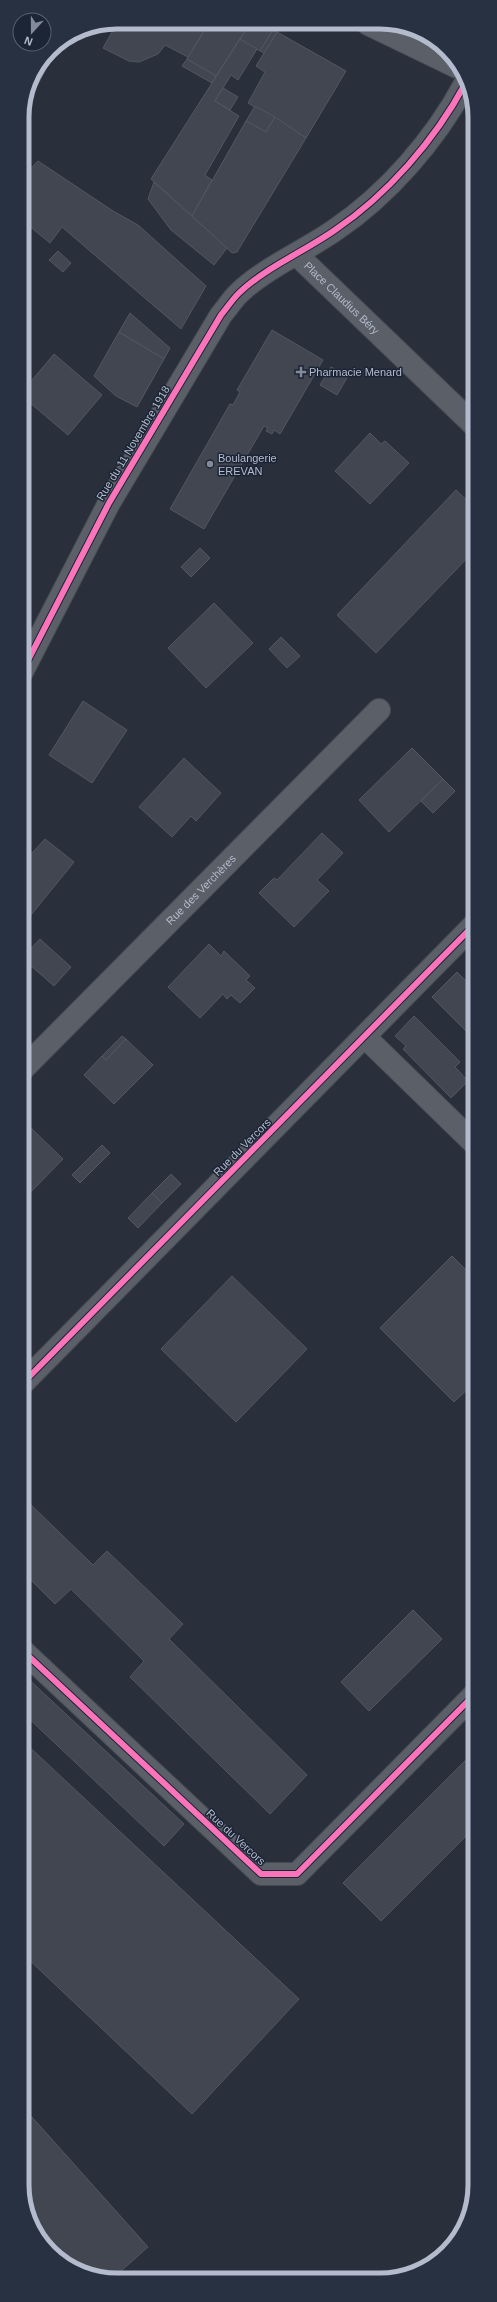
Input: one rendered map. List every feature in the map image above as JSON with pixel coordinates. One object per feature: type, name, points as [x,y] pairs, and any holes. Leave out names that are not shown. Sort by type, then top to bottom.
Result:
[{"type":"street","points":[[378,29],[451,64]]},
{"type":"street","name":"Place Claudius Béry","points":[[463,88],[428,140],[401,172],[342,225],[297,255],[468,419]]},
{"type":"street","name":"Rue du 11 Novembre 1918","points":[[29,658],[109,503],[221,315],[239,293],[267,272],[297,255]]},
{"type":"street","name":"Rue des Verchères","points":[[29,1063],[379,710]]},
{"type":"street","name":"Rue du Vercors","points":[[29,1377],[468,931]]},
{"type":"street","points":[[365,1037],[468,1138]]},
{"type":"street","name":"Rue du Vercors","points":[[29,1657],[261,1874],[297,1874],[468,1701]]},
{"type":"building","points":[[114,29],[205,29],[188,57],[165,45],[158,54],[139,62],[129,61],[103,48]]},
{"type":"building","points":[[205,29],[246,29],[216,76],[187,59]]},
{"type":"building","points":[[246,29],[273,30],[260,51],[240,39]]},
{"type":"building","points":[[273,30],[277,32],[264,53],[260,51]]},
{"type":"building","points":[[277,32],[346,71],[306,138],[248,103],[265,72],[256,66]]},
{"type":"building","points":[[240,39],[257,49],[238,80],[231,75],[215,101],[239,116],[205,175],[212,180],[192,216],[151,179]]},
{"type":"building","points":[[187,59],[216,76],[212,83],[182,66]]},
{"type":"building","points":[[46,66],[47,67],[36,88],[34,87],[36,83]]},
{"type":"building","points":[[223,88],[238,97],[230,110],[215,101]]},
{"type":"building","points":[[255,106],[275,117],[266,132],[246,121]]},
{"type":"building","points":[[275,117],[306,138],[237,252],[232,253],[192,216],[246,121],[266,132]]},
{"type":"building","points":[[38,161],[113,211],[138,225],[206,286],[181,329],[62,227],[50,243],[29,226],[29,171]]},
{"type":"building","points":[[154,182],[227,248],[214,265],[171,230],[148,199]]},
{"type":"building","points":[[58,251],[71,263],[63,272],[49,260]]},
{"type":"building","points":[[130,313],[170,348],[164,359],[119,332]]},
{"type":"building","points":[[272,330],[323,360],[280,434],[274,430],[272,434],[266,431],[268,428],[264,426],[204,529],[170,509],[230,404],[233,405],[240,392],[237,390]]},
{"type":"building","points":[[119,332],[164,359],[137,407],[116,396],[94,376]]},
{"type":"building","points":[[54,354],[102,395],[68,435],[29,402],[29,384]]},
{"type":"building","points":[[331,367],[348,376],[337,395],[320,385]]},
{"type":"building","points":[[370,433],[381,444],[385,441],[409,463],[370,504],[335,471]]},
{"type":"building","points":[[456,490],[468,501],[468,557],[376,653],[337,615]]},
{"type":"building","points":[[200,548],[210,558],[191,577],[181,567]]},
{"type":"building","points":[[214,603],[253,643],[206,688],[168,648]]},
{"type":"building","points":[[281,637],[300,656],[287,668],[269,649]]},
{"type":"building","points":[[83,701],[127,730],[92,783],[49,755]]},
{"type":"building","points":[[412,748],[443,779],[389,832],[359,800]]},
{"type":"building","points":[[184,758],[221,793],[196,821],[191,816],[172,837],[139,807]]},
{"type":"building","points":[[443,779],[455,791],[433,813],[421,801]]},
{"type":"building","points":[[322,833],[343,853],[317,880],[329,891],[294,927],[259,893],[274,878],[277,880]]},
{"type":"building","points":[[45,839],[74,862],[29,917],[29,856]]},
{"type":"building","points":[[40,939],[71,967],[54,986],[29,964],[29,951]]},
{"type":"building","points":[[209,944],[221,956],[224,951],[250,976],[246,980],[255,988],[240,1003],[231,995],[227,999],[223,994],[200,1018],[168,987]]},
{"type":"building","points":[[457,972],[468,983],[468,1033],[432,997]]},
{"type":"building","points":[[414,1016],[460,1062],[455,1067],[468,1081],[451,1098],[403,1049],[406,1046],[395,1036]]},
{"type":"building","points":[[122,1036],[126,1039],[106,1060],[102,1056]]},
{"type":"building","points":[[126,1039],[153,1065],[114,1104],[84,1075],[102,1056],[106,1060]]},
{"type":"building","points":[[31,1128],[63,1159],[29,1194],[29,1130]]},
{"type":"building","points":[[102,1145],[110,1153],[80,1183],[72,1175]]},
{"type":"building","points":[[171,1174],[181,1184],[162,1203],[152,1193]]},
{"type":"building","points":[[152,1193],[162,1203],[138,1228],[128,1218]]},
{"type":"building","points":[[452,1256],[468,1272],[468,1389],[454,1402],[380,1328]]},
{"type":"building","points":[[232,1276],[307,1349],[236,1422],[161,1349]]},
{"type":"building","points":[[29,1503],[93,1565],[107,1551],[183,1624],[169,1639],[307,1775],[270,1814],[130,1677],[144,1661],[71,1589],[55,1604],[29,1578]]},
{"type":"building","points":[[413,1610],[442,1639],[369,1711],[341,1682]]},
{"type":"building","points":[[29,1680],[184,1824],[164,1846],[29,1719]]},
{"type":"building","points":[[29,1747],[299,1999],[192,2114],[29,1960]]},
{"type":"building","points":[[468,1758],[468,1834],[381,1921],[343,1883]]},
{"type":"building","points":[[29,2114],[148,2247],[117,2273],[100,2271],[83,2266],[63,2255],[51,2243],[36,2219],[30,2197]]},
{"type":"cycle path","points":[[29,658],[109,503],[221,315],[236,296],[259,276],[323,238],[354,216],[373,200],[391,183],[424,146],[439,126],[463,88]]},
{"type":"cycle path","points":[[29,1377],[468,931]]},
{"type":"cycle path","points":[[29,1657],[261,1874],[297,1874],[468,1701]]},
{"type":"place","name":"Pharmacie Menard","points":[[301,372]]},
{"type":"place","name":"Boulangerie EREVAN","points":[[210,464]]}]
